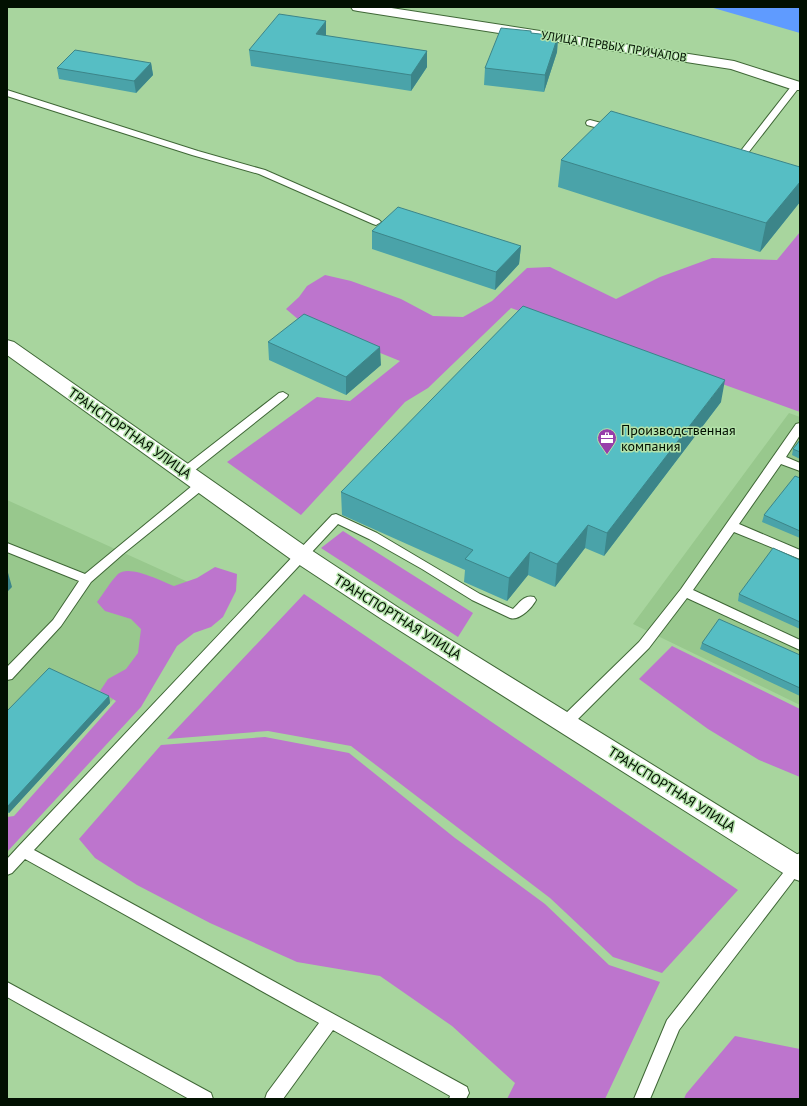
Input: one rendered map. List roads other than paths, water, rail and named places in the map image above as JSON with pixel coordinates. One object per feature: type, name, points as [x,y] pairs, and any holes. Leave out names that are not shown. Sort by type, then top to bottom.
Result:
[{"type":"street","name":"УЛИЦА ПЕРВЫХ ПРИЧАЛОВ","points":[[358,7],[734,64],[798,87]]},
{"type":"street","name":"ТРАНСПОРТНАЯ УЛИЦА","points":[[7,346],[300,554],[391,614],[798,865]]},
{"type":"lane","points":[[723,156],[738,160],[798,87]]},
{"type":"lane","points":[[7,93],[194,153],[262,172],[376,222]]},
{"type":"lane","points":[[590,123],[619,130]]},
{"type":"lane","points":[[185,472],[283,396]]},
{"type":"lane","points":[[566,722],[644,645],[685,592],[800,427]]},
{"type":"lane","points":[[779,459],[800,467]]},
{"type":"lane","points":[[7,675],[57,623],[87,578],[119,550],[202,484]]},
{"type":"lane","points":[[7,869],[300,554],[336,518],[373,536],[476,597],[514,615],[530,600]]},
{"type":"lane","points":[[732,526],[800,556]]},
{"type":"lane","points":[[7,547],[87,578]]},
{"type":"lane","points":[[685,592],[800,645]]},
{"type":"lane","points":[[23,851],[461,1093],[457,1099]]},
{"type":"lane","points":[[642,1099],[673,1024],[798,865]]},
{"type":"lane","points":[[7,989],[205,1099]]},
{"type":"lane","points":[[273,1099],[330,1021]]},
{"type":"water","points":[[710,7],[800,7],[800,33]]},
{"type":"place","name":"Производственная компания","points":[[607,455]]}]
